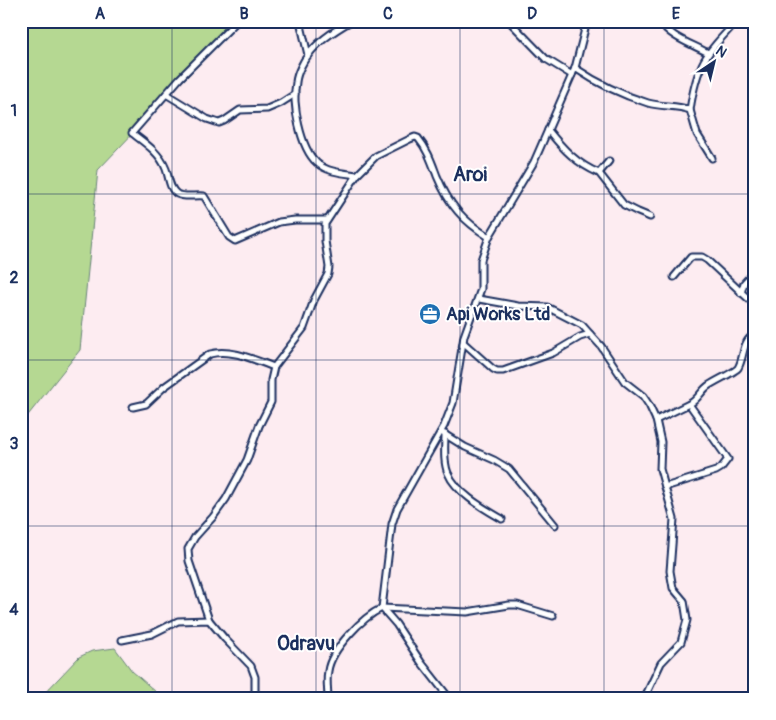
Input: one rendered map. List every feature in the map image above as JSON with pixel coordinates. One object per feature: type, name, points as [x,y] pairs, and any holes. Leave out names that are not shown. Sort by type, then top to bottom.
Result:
[{"type":"street","points":[[237,21],[166,94],[132,133],[158,156],[166,169],[175,193],[183,196],[201,196],[206,199],[232,239],[238,240],[271,225],[287,221],[328,220]]},
{"type":"street","points":[[300,21],[308,55]]},
{"type":"street","points":[[352,21],[327,37],[308,55],[296,82],[296,94],[300,130],[311,156],[324,168],[357,175]]},
{"type":"street","points":[[509,21],[546,59],[572,75]]},
{"type":"street","points":[[450,699],[421,662],[396,624],[382,608],[390,531],[394,517],[443,433],[453,403],[466,332],[479,299],[482,275],[481,260],[489,237],[534,162],[572,75],[587,21]]},
{"type":"street","points":[[660,21],[662,26],[672,34],[708,52]]},
{"type":"street","points":[[712,158],[697,134],[690,110],[695,80],[708,52],[737,21]]},
{"type":"street","points":[[574,68],[600,84],[648,103],[690,110]]},
{"type":"street","points":[[166,94],[207,119],[218,123],[224,122],[240,110],[267,109],[296,94]]},
{"type":"street","points":[[548,130],[580,164],[599,173],[624,205],[650,217]]},
{"type":"street","points":[[255,699],[255,677],[251,666],[209,620],[189,561],[188,549],[195,536],[213,517],[226,499],[247,460],[259,426],[271,402],[271,380],[274,367],[304,328],[314,300],[328,274],[329,267],[324,228],[328,220],[357,175],[376,156],[415,137],[418,138],[433,162],[442,187],[459,215],[476,230],[489,237]]},
{"type":"street","points":[[599,173],[608,161]]},
{"type":"street","points":[[674,276],[691,257],[702,257],[755,305]]},
{"type":"street","points":[[741,293],[744,283],[755,271]]},
{"type":"street","points":[[479,299],[518,306],[547,306],[582,325],[601,346],[625,382],[643,396],[656,420],[661,442],[660,469],[674,519],[670,571],[674,588],[684,601],[687,620],[681,642],[661,663],[644,699]]},
{"type":"street","points":[[464,344],[493,369],[503,371],[553,353],[580,337],[590,334]]},
{"type":"street","points":[[656,420],[694,402],[703,390],[723,376],[734,372],[738,367],[747,340],[755,334]]},
{"type":"street","points":[[132,407],[146,404],[177,377],[210,354],[223,352],[250,358],[274,367]]},
{"type":"street","points":[[665,487],[716,472],[728,459],[689,404]]},
{"type":"street","points":[[443,433],[446,466],[449,476],[471,499],[502,519]]},
{"type":"street","points":[[443,433],[465,447],[509,469],[554,525]]},
{"type":"street","points":[[328,699],[328,672],[332,660],[340,647],[362,622],[372,613],[382,608],[467,612],[517,605],[554,616]]},
{"type":"street","points":[[122,640],[152,634],[178,621],[209,620]]},
{"type":"green space","points":[[21,21],[240,21],[98,170],[80,350],[21,424]]},
{"type":"green space","points":[[115,648],[132,671],[164,699],[39,699],[79,657],[92,651]]},
{"type":"place","name":"Api Works Ltd","points":[[430,314]]},
{"type":"district","name":"Aroi","points":[[470,174]]},
{"type":"district","name":"Odravu","points":[[306,643]]}]
